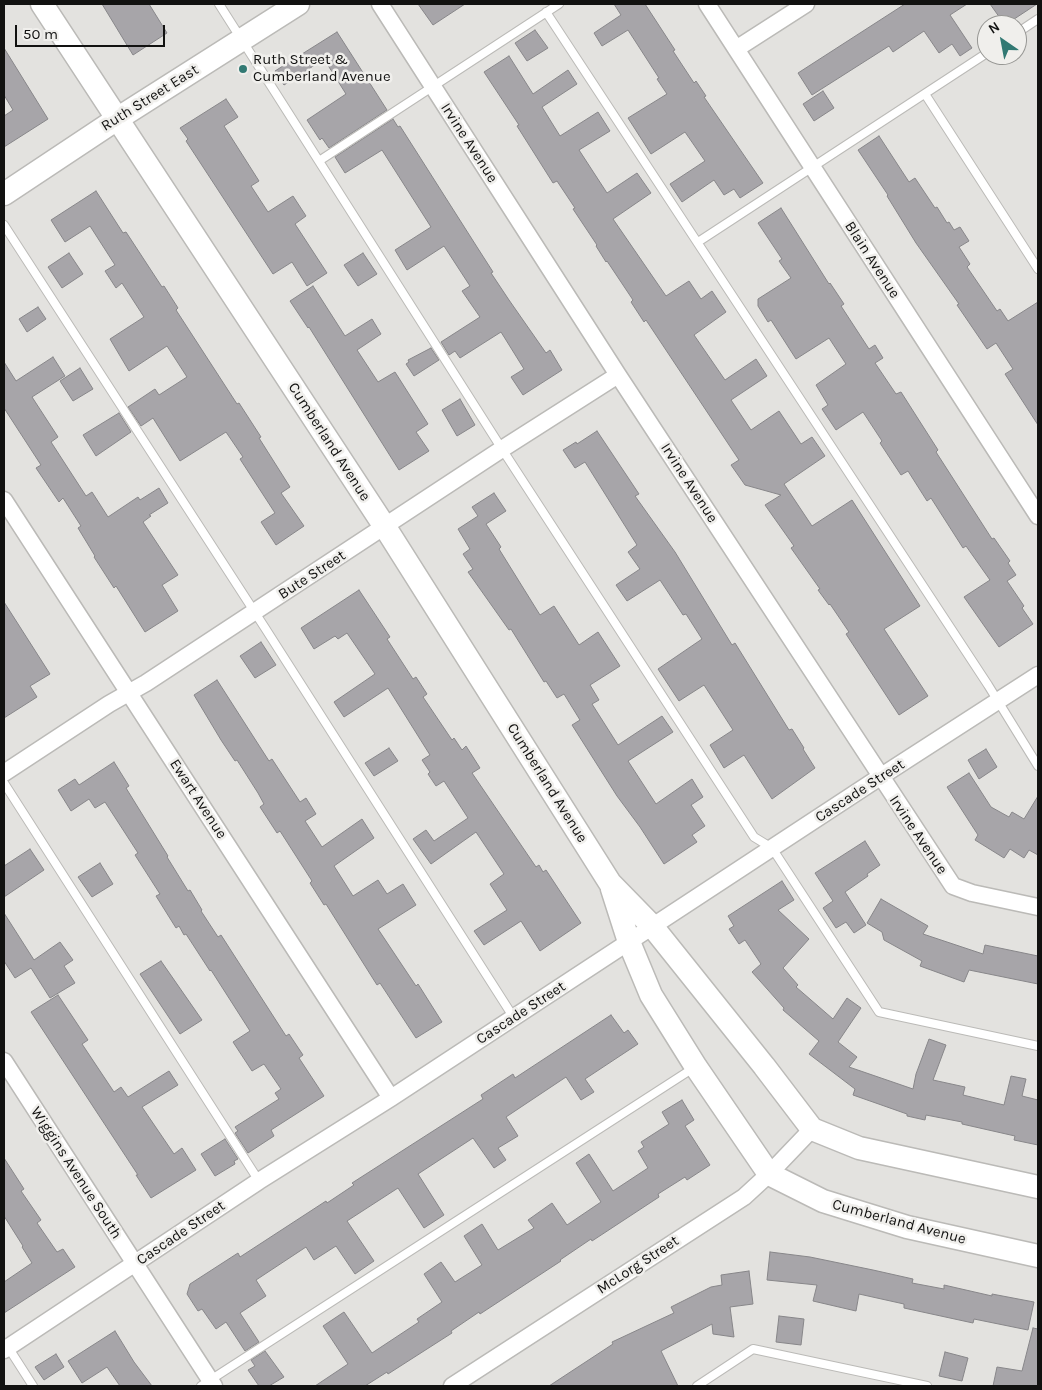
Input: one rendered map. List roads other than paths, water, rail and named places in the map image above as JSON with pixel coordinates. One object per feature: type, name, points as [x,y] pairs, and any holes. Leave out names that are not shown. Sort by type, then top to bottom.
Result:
[{"type":"street","name":"Cumberland Avenue","points":[[42,4],[385,527],[610,883],[652,926],[812,1129]]},
{"type":"street","name":"Ruth Street East","points":[[4,194],[117,118],[298,4]]},
{"type":"street","name":"Irvine Avenue","points":[[380,4],[618,374],[953,886],[972,893],[1038,907]]},
{"type":"street","name":"Blain Avenue","points":[[707,4],[1038,516]]},
{"type":"street","points":[[736,49],[806,4]]},
{"type":"street","name":"Bute Street","points":[[4,774],[618,374]]},
{"type":"street","name":"Ewart Avenue","points":[[4,500],[391,1098]]},
{"type":"street","name":"Cascade Street","points":[[5,1346],[135,1264],[259,1181],[391,1098],[1038,675]]},
{"type":"street","name":"Cumberland Avenue","points":[[610,883],[629,942],[651,995],[696,1067],[769,1174],[823,1201],[907,1227],[1038,1256]]},
{"type":"street","name":"Wiggins Avenue South","points":[[4,1060],[135,1264],[208,1384]]},
{"type":"street","points":[[812,1129],[859,1148],[1038,1187]]},
{"type":"street","name":"McLorg Street","points":[[452,1386],[744,1196],[769,1174],[812,1129]]},
{"type":"lane","points":[[219,4],[502,449],[754,837],[772,848],[879,1012],[1038,1046]]},
{"type":"lane","points":[[319,161],[559,4]]},
{"type":"lane","points":[[546,12],[998,700],[1038,766]]},
{"type":"lane","points":[[1027,26],[1038,19]]},
{"type":"lane","points":[[698,242],[977,60]]},
{"type":"lane","points":[[925,94],[1038,268]]},
{"type":"lane","points":[[4,225],[255,612],[514,1018]]},
{"type":"lane","points":[[4,783],[259,1181]]},
{"type":"lane","points":[[208,1384],[696,1067]]},
{"type":"lane","points":[[5,1346],[33,1386]]},
{"type":"lane","points":[[696,1386],[753,1349],[927,1386]]},
{"type":"place","name":"Ruth Street & Cumberland Avenue","points":[[243,69]]}]
